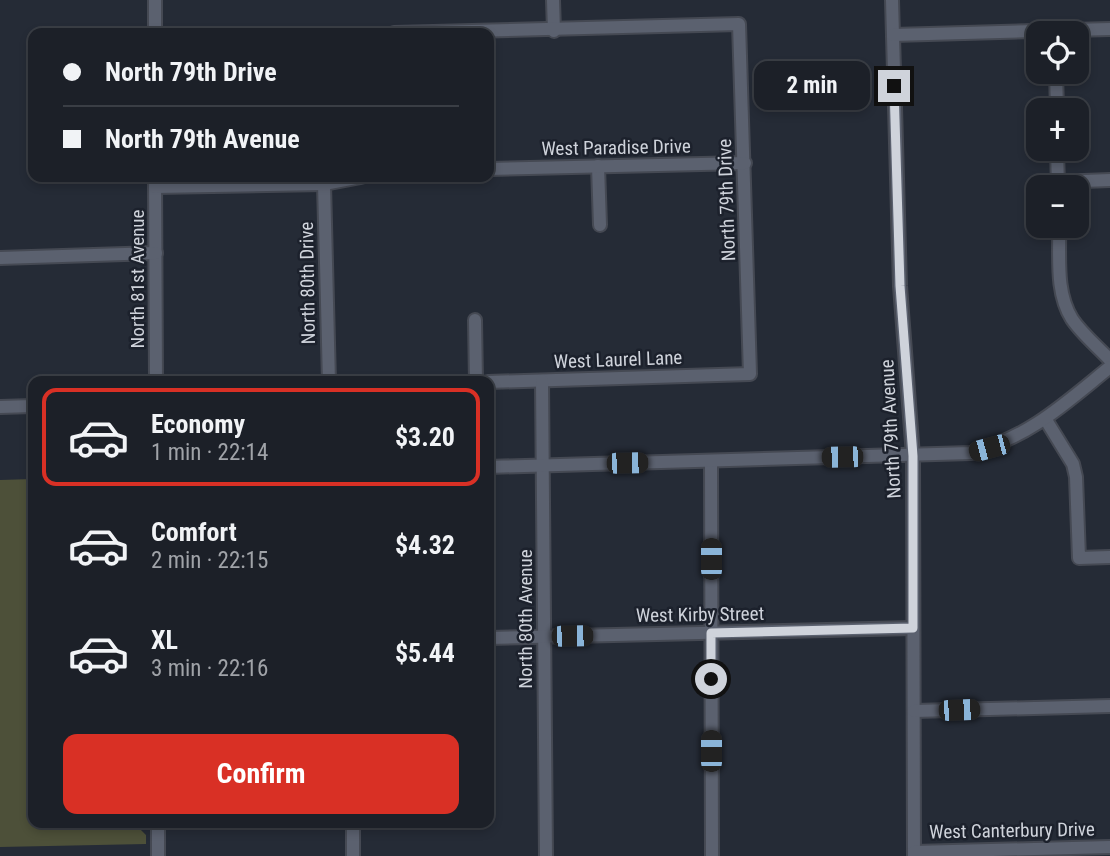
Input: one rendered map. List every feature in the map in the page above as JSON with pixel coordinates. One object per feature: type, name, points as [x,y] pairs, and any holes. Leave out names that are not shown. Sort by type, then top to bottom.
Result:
[{"type":"street","points":[[155,0],[155,28]]},
{"type":"street","points":[[494,32],[554,31],[553,0]]},
{"type":"street","name":"North 79th Avenue","points":[[892,0],[900,286],[913,456],[914,854]]},
{"type":"street","name":"North 79th Drive","points":[[554,31],[739,24],[750,374]]},
{"type":"street","points":[[1089,30],[1110,29]]},
{"type":"street","points":[[893,35],[1026,33]]},
{"type":"street","name":"West Paradise Drive","points":[[494,169],[745,163]]},
{"type":"street","points":[[598,166],[600,225]]},
{"type":"street","points":[[1089,182],[1110,180]]},
{"type":"street","points":[[155,182],[335,182]]},
{"type":"street","name":"North 81st Avenue","points":[[155,182],[156,376]]},
{"type":"street","name":"North 80th Drive","points":[[324,184],[329,376]]},
{"type":"street","points":[[1059,238],[1060,287],[1064,302],[1072,318],[1110,360]]},
{"type":"street","points":[[0,258],[156,253]]},
{"type":"street","points":[[475,320],[476,376]]},
{"type":"street","points":[[494,467],[913,456],[980,450],[1010,440],[1046,420],[1110,367]]},
{"type":"street","name":"West Laurel Lane","points":[[494,382],[750,374]]},
{"type":"street","name":"North 80th Avenue","points":[[542,381],[546,856]]},
{"type":"street","points":[[0,407],[28,406]]},
{"type":"street","points":[[1046,420],[1073,464],[1076,477],[1079,558],[1110,557]]},
{"type":"street","points":[[711,461],[712,856]]},
{"type":"street","name":"West Kirby Street","points":[[494,638],[913,628]]},
{"type":"street","points":[[914,711],[1110,706]]},
{"type":"street","points":[[158,828],[158,856]]},
{"type":"street","points":[[353,828],[353,856]]},
{"type":"street","name":"West Canterbury Drive","points":[[914,854],[1110,847]]},
{"type":"green space","points":[[28,479],[28,828],[139,828],[146,835],[146,844],[0,847],[0,480]]},
{"type":"route","points":[[711,679],[711,633],[913,628],[912,415],[900,286],[894,86]]}]
